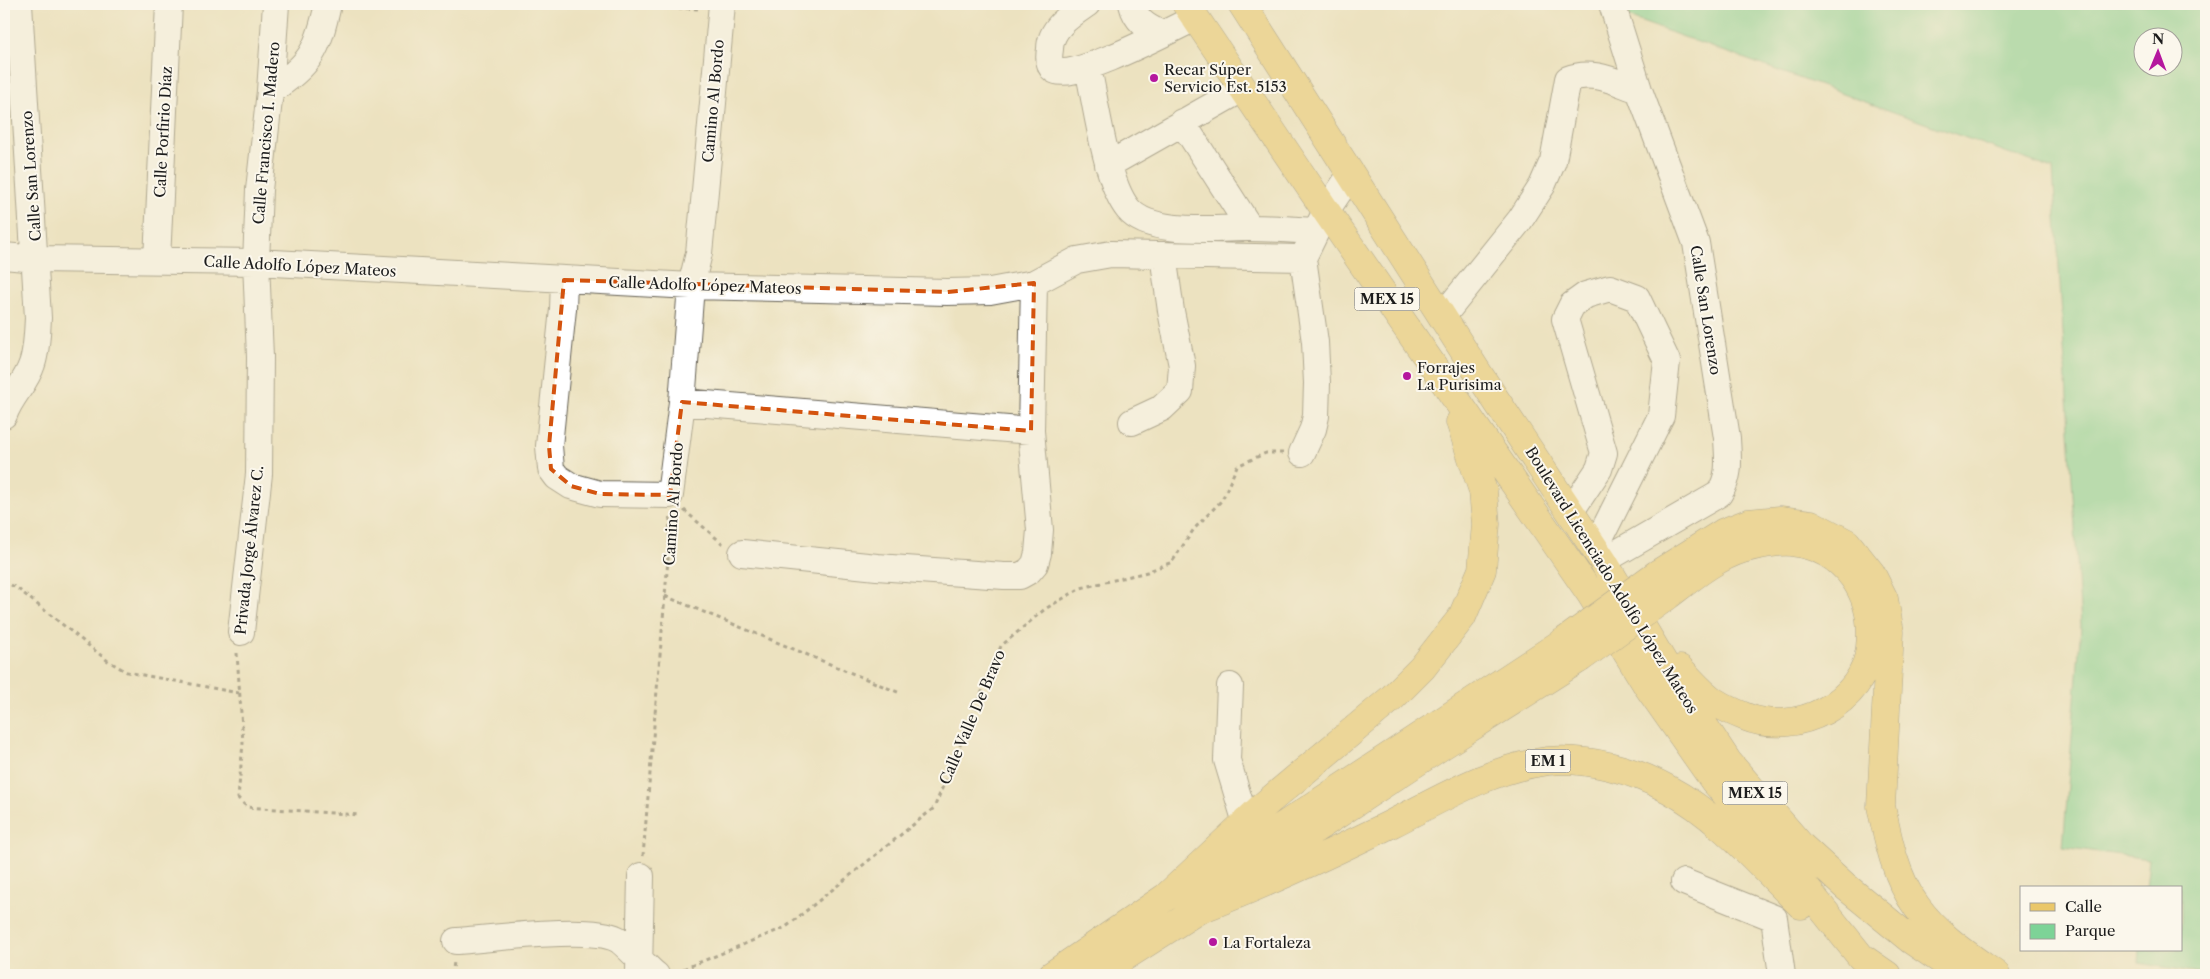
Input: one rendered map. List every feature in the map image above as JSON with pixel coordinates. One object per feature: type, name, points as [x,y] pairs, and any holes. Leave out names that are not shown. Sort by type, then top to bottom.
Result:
[{"type":"main road","name":"Boulevard Licenciado Adolfo López Mateos","points":[[1242,4],[1442,316],[1599,555],[1649,639],[1728,762],[1802,846],[1845,886],[1911,940],[1963,975]]},
{"type":"main road","name":"Boulevard Licenciado Adolfo López Mateos","points":[[1190,11],[1242,90],[1321,221],[1447,385],[1590,593],[1648,687],[1714,781],[1778,852],[1861,956],[1887,975]]},
{"type":"main road","name":"EM 1","points":[[1166,897],[1315,760],[1392,698],[1422,668],[1462,617],[1482,570],[1485,516],[1483,491],[1447,385]]},
{"type":"main road","name":"EM 1","points":[[1096,975],[1198,910],[1242,877],[1573,649],[1661,586],[1724,532],[1748,523],[1780,520],[1811,524],[1847,544],[1871,573],[1884,599],[1890,632],[1881,806],[1886,831],[1899,873],[1917,907],[1946,939],[1996,975]]},
{"type":"main road","name":"EM 1","points":[[1649,639],[1715,702],[1748,718],[1774,723],[1803,720],[1826,710],[1848,694],[1863,671],[1870,648],[1870,620],[1864,593],[1845,566],[1821,550],[1791,542],[1764,544],[1741,550],[1661,586]]},
{"type":"main road","name":"EM 1","points":[[1052,975],[1166,897],[1233,860],[1573,649]]},
{"type":"main road","name":"EM 1","points":[[1198,910],[1298,869],[1458,789],[1509,769],[1549,761],[1586,762],[1632,773],[1668,788],[1701,810],[1810,914],[1861,956]]},
{"type":"street","name":"Calle San Lorenzo","points":[[4,415],[7,404],[30,370],[36,348],[38,318],[36,259],[19,4]]},
{"type":"street","name":"Calle Porfirio Díaz","points":[[157,260],[169,4]]},
{"type":"street","name":"Calle Francisco I. Madero","points":[[260,406],[256,262],[260,190],[276,4]]},
{"type":"street","points":[[270,91],[290,78],[308,62],[317,46],[328,4]]},
{"type":"street","points":[[1087,4],[1070,16],[1053,34],[1049,55],[1050,65],[1054,70],[1062,73],[1088,68],[1162,34],[1190,11]]},
{"type":"street","points":[[1132,4],[1139,20],[1146,27],[1162,34]]},
{"type":"street","name":"Calle San Lorenzo","points":[[1599,555],[1718,494],[1726,483],[1728,469],[1727,438],[1707,323],[1696,244],[1639,90],[1612,4]]},
{"type":"street","name":"Camino Al Bordo","points":[[670,495],[682,402],[691,286],[699,253],[704,210],[722,7]]},
{"type":"street","points":[[1088,68],[1108,165],[1118,194],[1136,217],[1160,226],[1200,229],[1250,228],[1321,221]]},
{"type":"street","points":[[1442,316],[1520,220],[1542,186],[1553,161],[1568,80],[1580,75],[1597,76],[1639,90]]},
{"type":"street","points":[[1108,165],[1242,90]]},
{"type":"street","points":[[1182,122],[1250,228]]},
{"type":"street","points":[[1302,453],[1313,430],[1316,416],[1317,383],[1315,342],[1303,258],[1321,221],[1351,174]]},
{"type":"street","name":"Calle Adolfo López Mateos","points":[[4,256],[36,259],[256,262],[691,286],[947,292],[990,291],[1034,283],[1077,260],[1111,254],[1303,258]]},
{"type":"street","points":[[1132,422],[1162,408],[1180,391],[1182,366],[1171,311],[1163,255]]},
{"type":"street","points":[[564,280],[563,310],[550,446],[551,469],[557,477],[571,486],[600,494],[670,495]]},
{"type":"street","points":[[742,553],[878,566],[1020,576],[1029,572],[1035,564],[1038,553],[1040,530],[1031,431],[1034,283]]},
{"type":"street","points":[[1571,512],[1599,468],[1604,453],[1565,319],[1572,305],[1586,295],[1610,288],[1637,298],[1667,361],[1661,416],[1599,555]]},
{"type":"street","points":[[682,402],[1031,431]]},
{"type":"street","name":"Privada Jorge Álvarez C.","points":[[241,632],[258,474],[260,406]]},
{"type":"street","points":[[1230,686],[1227,760],[1246,822]]},
{"type":"street","points":[[641,876],[645,971]]},
{"type":"street","points":[[1684,882],[1774,918],[1782,975]]},
{"type":"street","points":[[456,941],[577,933],[598,934],[618,940],[645,971]]},
{"type":"path","points":[[574,4],[722,7]]},
{"type":"path","name":"Calle Valle De Bravo","points":[[669,975],[786,927],[934,808],[1001,646],[1045,609],[1081,588],[1147,572],[1172,562],[1194,530],[1222,500],[1237,466],[1266,453],[1302,453]]},
{"type":"path","points":[[670,495],[711,536],[732,550],[742,553]]},
{"type":"path","name":"Camino Al Bordo","points":[[641,876],[669,548],[670,495]]},
{"type":"path","points":[[4,581],[18,589],[108,661],[127,672],[239,693]]},
{"type":"path","points":[[665,596],[900,693]]},
{"type":"path","name":"Privada Jorge Álvarez C.","points":[[241,632],[236,658],[243,743],[238,798],[247,807],[360,815]]},
{"type":"highlighted area","points":[[564,280],[947,292],[1034,283],[1031,431],[682,402],[670,495],[600,494],[571,486],[551,469],[549,446]]},
{"type":"green space","points":[[1621,4],[2206,4],[2206,974],[2139,963],[2140,952],[2182,952],[2182,886],[2146,886],[2149,859],[2063,847],[2081,626],[2053,169],[1625,16]]},
{"type":"place","name":"Recar Súper Servicio Est. 5153","points":[[1154,78]]},
{"type":"place","name":"Forrajes La Purisima","points":[[1407,376]]},
{"type":"place","name":"La Fortaleza","points":[[1213,942]]}]
